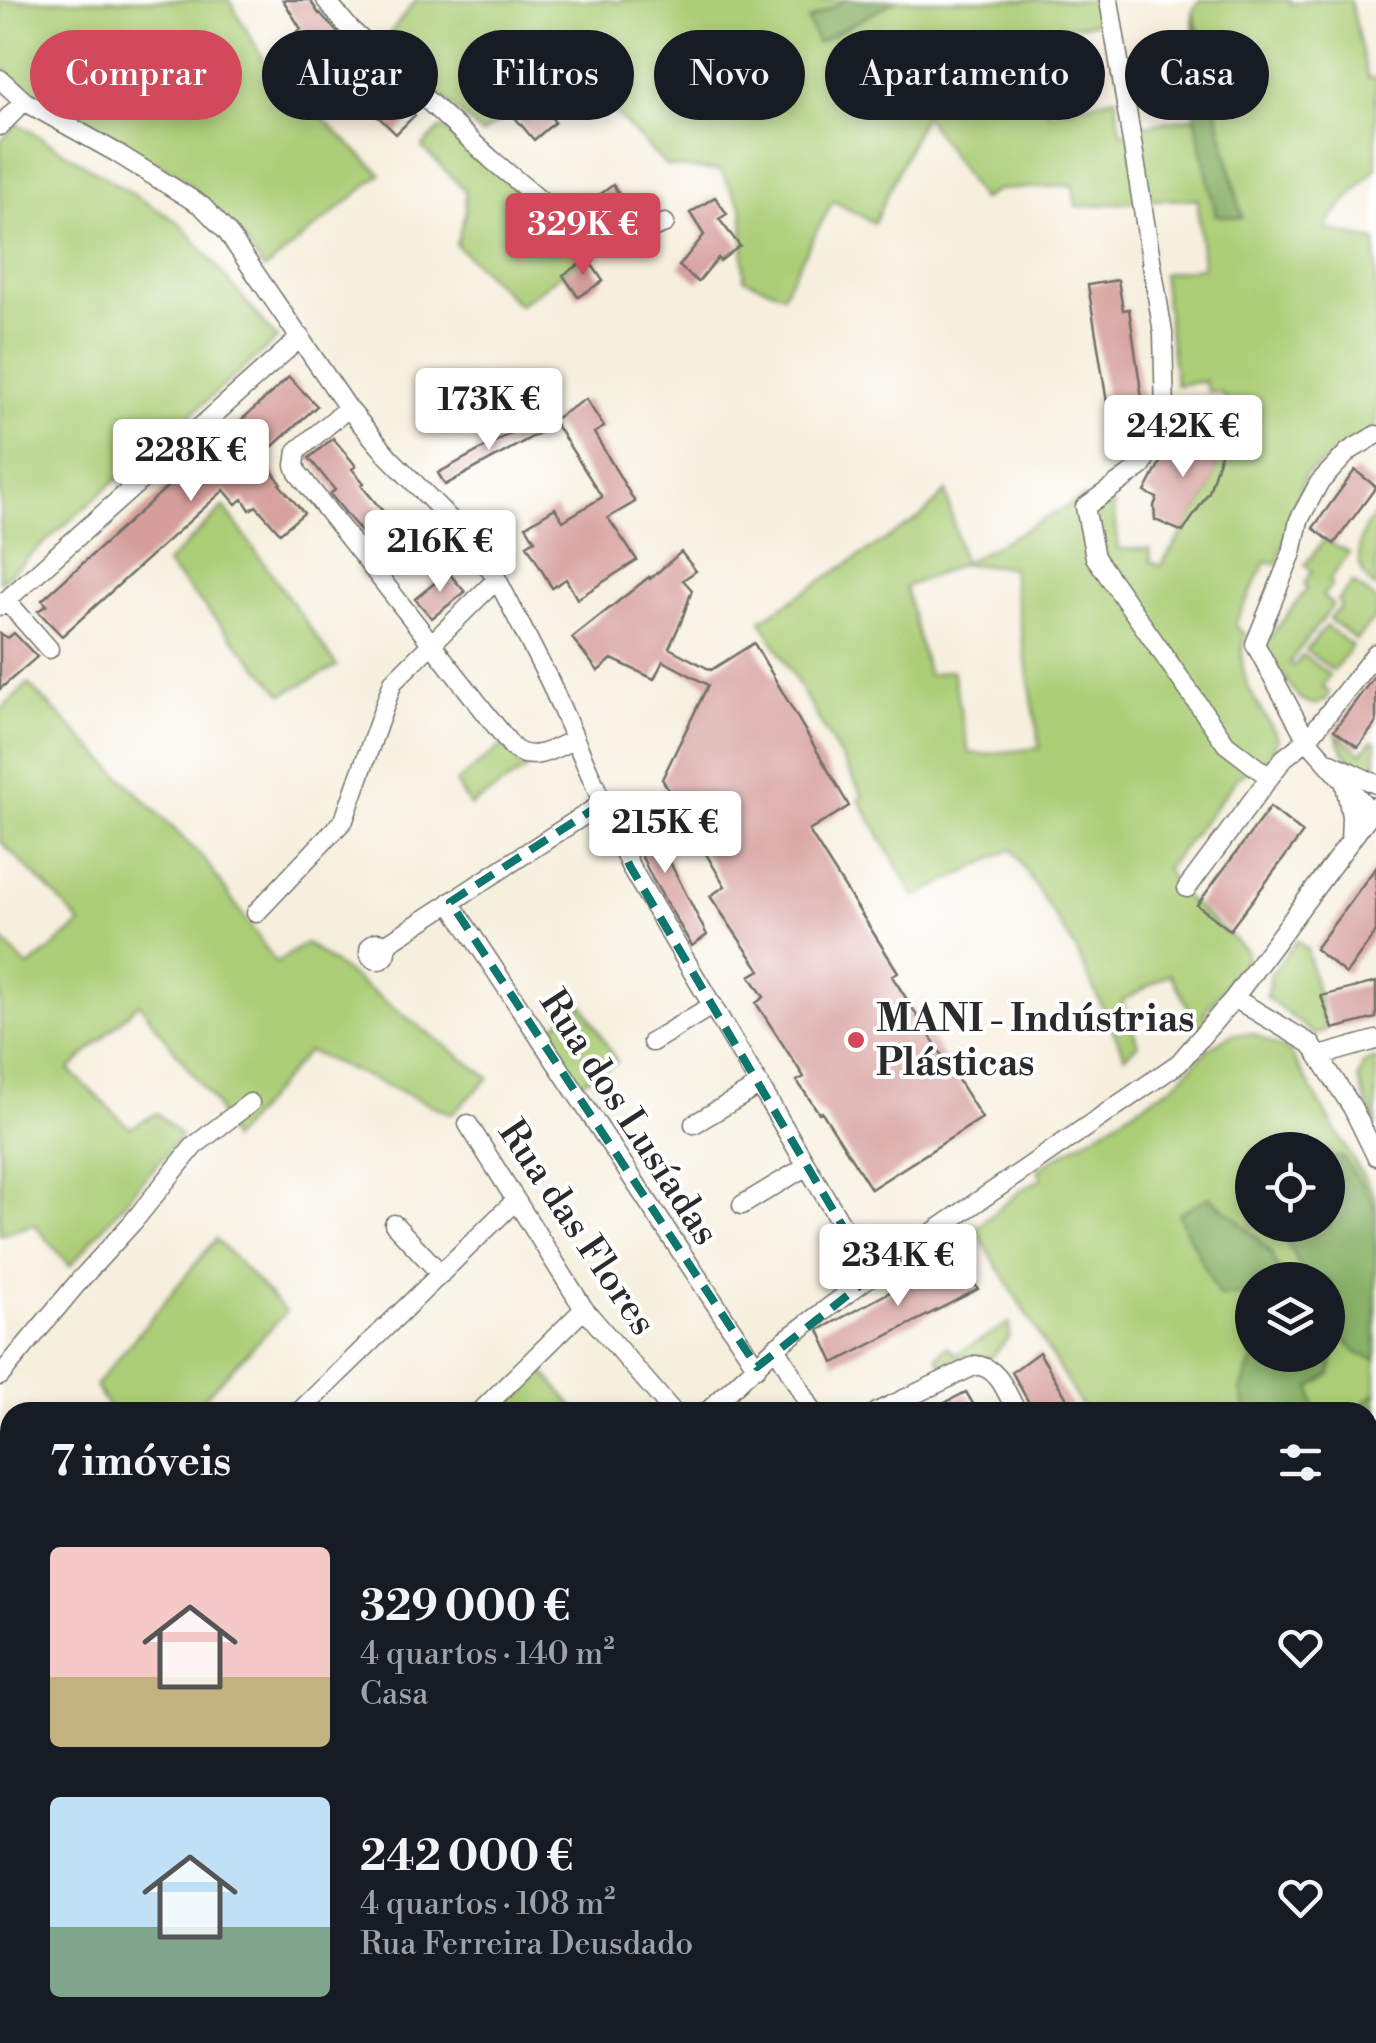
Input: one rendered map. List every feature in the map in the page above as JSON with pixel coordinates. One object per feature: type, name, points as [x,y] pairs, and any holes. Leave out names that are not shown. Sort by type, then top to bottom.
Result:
[{"type":"street","points":[[326,0],[350,28],[490,159],[586,238],[608,242],[665,223]]},
{"type":"street","points":[[1109,0],[1163,333],[1165,415],[1142,466],[1085,507],[1094,558],[1226,744],[1270,777]]},
{"type":"street","points":[[0,79],[24,102],[117,152],[202,206],[227,232],[348,408],[388,456],[456,525],[497,579],[550,682],[630,866],[872,1276]]},
{"type":"street","points":[[0,126],[24,102]]},
{"type":"street","points":[[49,649],[3,603],[301,337]]},
{"type":"street","points":[[348,408],[297,451],[295,464],[313,493],[522,756],[547,752],[575,739]]},
{"type":"street","points":[[718,1402],[776,1347],[872,1276],[1179,1063],[1234,998],[1373,809],[1307,740],[1256,644],[1292,553],[1299,520],[1320,484],[1348,451],[1376,435]]},
{"type":"street","points":[[256,913],[344,820],[393,682],[497,579]]},
{"type":"street","points":[[1186,888],[1284,758],[1307,740],[1376,653]]},
{"type":"street","points":[[1320,757],[1376,784]]},
{"type":"street","points":[[1345,784],[1351,816],[1350,842]]},
{"type":"street","points":[[384,945],[603,803]]},
{"type":"street","name":"Rua dos Lusíadas","points":[[450,902],[757,1367]]},
{"type":"street","points":[[1234,998],[1311,1044],[1352,1107],[1376,1156]]},
{"type":"street","points":[[652,1042],[713,1006]]},
{"type":"street","points":[[1320,1056],[1376,1040]]},
{"type":"street","points":[[694,1124],[760,1085]]},
{"type":"street","points":[[0,1376],[194,1146],[250,1103]]},
{"type":"street","name":"Rua das Flores","points":[[468,1124],[584,1309],[664,1402]]},
{"type":"street","points":[[742,1205],[808,1166]]},
{"type":"street","points":[[309,1402],[516,1200]]},
{"type":"street","points":[[394,1224],[441,1274]]},
{"type":"street","points":[[490,1402],[584,1309]]},
{"type":"street","points":[[776,1347],[807,1402]]},
{"type":"street","points":[[898,1402],[976,1365],[994,1372],[1011,1402]]},
{"type":"highlighted area","points":[[603,803],[630,866],[872,1276],[757,1367],[450,902]]},
{"type":"green space","points":[[0,0],[229,0],[262,56],[262,120],[324,120],[381,174],[264,270],[247,244],[184,179],[80,120],[242,120],[242,30],[30,30],[30,92],[0,66]]},
{"type":"green space","points":[[416,0],[846,0],[808,20],[818,43],[825,39],[825,120],[921,120],[874,223],[833,201],[783,294],[744,279],[743,210],[721,171],[666,166],[622,120],[634,120],[634,30],[458,30],[458,112],[438,93],[438,30],[392,30]]},
{"type":"green space","points":[[846,0],[897,0],[841,30],[825,30],[825,39],[817,43],[808,20]]},
{"type":"green space","points":[[897,0],[1097,0],[1101,22],[1048,30],[842,30]]},
{"type":"green space","points":[[1199,0],[1290,0],[1291,4],[1350,0],[1368,78],[1376,78],[1376,168],[1326,229],[1376,241],[1376,426],[1305,475],[1278,564],[1266,561],[1235,624],[1245,634],[1245,677],[1279,739],[1266,761],[1240,775],[1166,869],[1182,895],[1246,950],[1247,959],[1204,1013],[1209,1020],[1200,1028],[1170,974],[1122,1001],[1138,1044],[1125,1056],[1076,950],[1012,849],[915,897],[859,799],[863,796],[761,620],[922,516],[946,492],[963,563],[1083,498],[1113,504],[1118,549],[1150,549],[1151,562],[1161,566],[1209,492],[1235,420],[1222,393],[1208,392],[1205,381],[1176,385],[1162,274],[1203,267],[1197,199],[1076,207],[1073,185],[997,190],[981,200],[928,120],[1105,120],[1105,99],[1115,97],[1122,134],[1140,126],[1196,120],[1216,214],[1242,217],[1219,120],[1269,120],[1269,30],[1198,30],[1193,11]],"holes":[[[962,564],[1011,567],[1040,748],[969,753],[952,670],[928,675],[905,587]]]},
{"type":"green space","points":[[467,120],[500,120],[482,134]]},
{"type":"green space","points":[[1196,120],[1219,120],[1242,218],[1216,215]]},
{"type":"green space","points":[[17,123],[181,224],[277,339],[0,582],[0,142]]},
{"type":"green space","points":[[441,128],[595,249],[519,305],[456,245],[466,210],[465,190],[422,147]]},
{"type":"green space","points":[[224,507],[337,666],[283,694],[166,564]]},
{"type":"green space","points":[[1376,514],[1376,588],[1363,572],[1359,551],[1364,530]]},
{"type":"green space","points":[[1324,540],[1349,553],[1322,596],[1333,605],[1289,663],[1294,666],[1303,655],[1329,675],[1322,686],[1329,693],[1326,700],[1315,705],[1300,699],[1264,645],[1307,589],[1304,584],[1312,571],[1305,565]]},
{"type":"green space","points":[[1353,583],[1376,600],[1376,616],[1356,640],[1329,619]]},
{"type":"green space","points":[[1326,626],[1352,646],[1333,671],[1306,650]]},
{"type":"green space","points":[[28,684],[204,859],[276,963],[306,943],[489,1078],[452,1114],[308,1051],[231,1140],[214,1102],[139,1003],[69,1070],[130,1128],[157,1113],[181,1136],[70,1266],[34,1224],[0,1235],[0,937],[28,968],[81,924],[0,841],[0,711]]},
{"type":"green space","points":[[1336,734],[1361,753],[1373,740],[1376,742],[1376,769],[1361,767],[1350,759]]},
{"type":"green space","points":[[503,745],[527,769],[470,806],[456,783]]},
{"type":"green space","points":[[1297,940],[1307,950],[1326,1030],[1315,1035],[1266,997],[1271,974]]},
{"type":"green space","points":[[583,1005],[617,1062],[580,1083],[544,1032]]},
{"type":"green space","points":[[1232,1034],[1254,1034],[1290,1053],[1337,1132],[1235,1132],[1235,1242],[1345,1242],[1345,1146],[1376,1198],[1376,1402],[1079,1402],[975,1229],[1042,1178],[1038,1169],[1174,1085],[1208,1049]]},
{"type":"green space","points":[[1376,1059],[1375,1125],[1358,1079],[1363,1064]]},
{"type":"green space","points":[[1345,1161],[1370,1196],[1376,1212],[1376,1360],[1358,1354],[1345,1340],[1345,1262],[1297,1262],[1287,1242],[1345,1242]]},
{"type":"green space","points":[[1209,1197],[1235,1217],[1235,1242],[1260,1242],[1275,1262],[1235,1262],[1235,1296],[1219,1296],[1178,1214]]},
{"type":"green space","points":[[216,1239],[286,1312],[200,1402],[105,1402],[95,1386]]},
{"type":"green space","points":[[1010,1323],[1009,1337],[990,1359],[969,1356],[939,1363],[937,1356],[947,1346],[956,1354]]},
{"type":"green space","points":[[542,1370],[569,1402],[509,1402]]},
{"type":"green space","points":[[1248,1372],[1331,1372],[1311,1387],[1313,1402],[1244,1402],[1241,1390]]},
{"type":"building","points":[[283,0],[310,0],[335,30],[301,29]]},
{"type":"building","points":[[382,120],[410,120],[396,134]]},
{"type":"building","points":[[517,120],[553,120],[555,122],[534,140]]},
{"type":"building","points":[[613,185],[626,204],[602,222],[588,203]]},
{"type":"building","points":[[715,197],[727,214],[719,219],[740,246],[720,261],[718,258],[698,282],[679,266],[704,235],[690,213]]},
{"type":"building","points":[[588,259],[603,281],[578,297],[563,275]]},
{"type":"building","points":[[1118,280],[1123,310],[1129,309],[1146,426],[1142,436],[1113,440],[1088,285]]},
{"type":"building","points":[[289,377],[317,406],[261,457],[304,513],[280,533],[256,506],[250,510],[243,499],[236,504],[224,490],[62,636],[38,611],[47,605],[42,600]]},
{"type":"building","points":[[586,399],[604,427],[594,433],[635,502],[608,518],[637,560],[577,599],[566,579],[552,588],[527,545],[535,540],[526,526],[555,508],[563,521],[602,497],[553,420]]},
{"type":"building","points":[[535,420],[541,432],[445,485],[438,473]]},
{"type":"building","points":[[1177,430],[1222,449],[1209,492],[1183,532],[1155,520],[1157,498],[1145,492]]},
{"type":"building","points":[[333,438],[356,466],[352,469],[364,483],[361,485],[415,550],[391,568],[330,494],[335,490],[309,458]]},
{"type":"building","points":[[1355,470],[1376,487],[1334,544],[1313,528]]},
{"type":"building","points":[[681,552],[696,571],[683,580],[692,590],[669,648],[711,670],[754,643],[849,806],[809,831],[898,972],[892,976],[982,1118],[871,1189],[822,1112],[797,1081],[804,1077],[756,1003],[764,997],[750,976],[760,970],[710,896],[725,886],[662,779],[708,685],[663,661],[654,679],[612,659],[598,671],[572,638]]},
{"type":"building","points":[[448,572],[465,592],[432,618],[415,599]]},
{"type":"building","points":[[0,633],[8,638],[14,633],[37,657],[0,689]]},
{"type":"building","points":[[1376,674],[1376,723],[1358,747],[1334,730]]},
{"type":"building","points":[[1270,807],[1303,833],[1230,930],[1197,905]]},
{"type":"building","points":[[619,809],[648,819],[707,935],[692,946],[653,880]]},
{"type":"building","points":[[1376,867],[1376,932],[1346,974],[1315,949]]},
{"type":"building","points":[[1376,982],[1376,1018],[1333,1029],[1321,996]]},
{"type":"building","points":[[957,1256],[978,1289],[834,1363],[819,1330]]},
{"type":"building","points":[[1039,1352],[1069,1402],[1028,1402],[1012,1372]]},
{"type":"building","points":[[966,1392],[972,1402],[946,1402]]},
{"type":"place","name":"MANI - Indústrias Plásticas","points":[[856,1040]]}]
